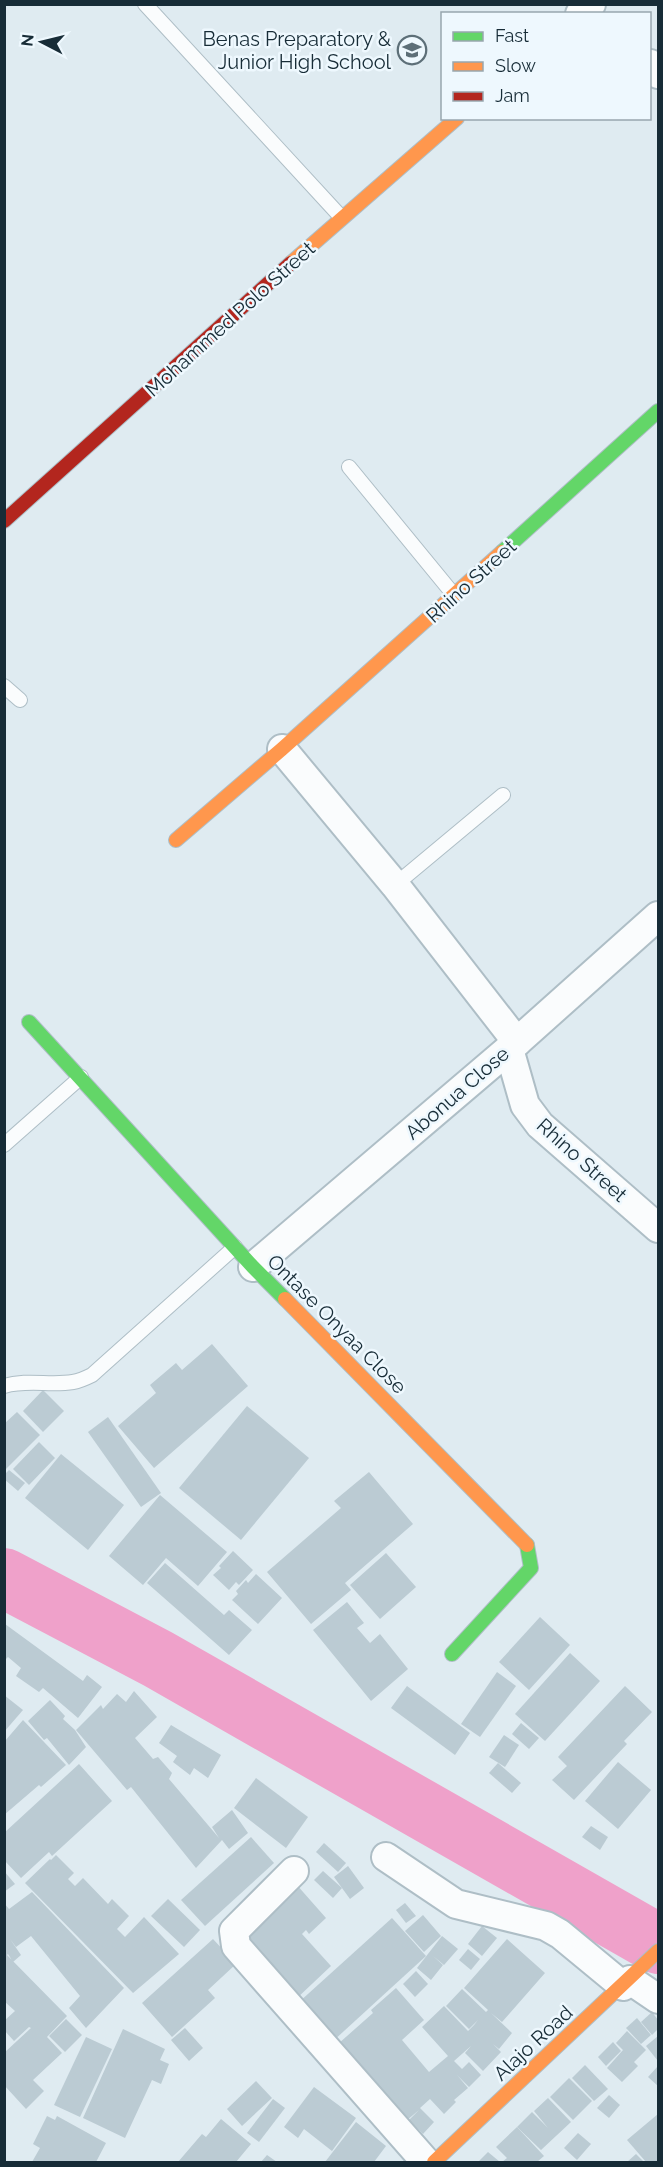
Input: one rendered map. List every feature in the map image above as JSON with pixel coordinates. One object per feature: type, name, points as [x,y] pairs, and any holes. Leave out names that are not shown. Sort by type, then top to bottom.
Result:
[{"type":"street","name":"Mohammed Polo Street","points":[[4,521],[341,218],[455,120]]},
{"type":"street","name":"Rhino Street","points":[[176,840],[282,749],[658,411]]},
{"type":"street","name":"Rhino Street","points":[[282,749],[395,885],[513,1046],[525,1105],[540,1125],[658,1228]]},
{"type":"street","name":"Abonua Close","points":[[244,1257],[513,1046],[658,916]]},
{"type":"street","name":"Ontase Onyaa Close","points":[[29,1022],[244,1257],[526,1543],[531,1568],[452,1654]]},
{"type":"street","points":[[386,1857],[456,1904],[546,1926],[658,2000]]},
{"type":"street","points":[[294,1871],[234,1931],[236,1946],[426,2163]]},
{"type":"street","name":"Alajo Road","points":[[434,2163],[658,1951]]},
{"type":"lane","points":[[145,4],[341,218]]},
{"type":"lane","points":[[349,467],[454,595]]},
{"type":"lane","points":[[4,686],[20,700]]},
{"type":"lane","points":[[395,885],[503,795]]},
{"type":"lane","points":[[4,1145],[81,1077]]},
{"type":"lane","points":[[4,1386],[30,1381],[50,1384],[74,1382],[92,1375],[244,1257]]},
{"type":"building","points":[[212,1344],[248,1386],[154,1468],[118,1426],[156,1393],[150,1385],[176,1363],[182,1370]]},
{"type":"building","points":[[43,1390],[64,1411],[43,1432],[23,1411]]},
{"type":"building","points":[[247,1406],[309,1458],[241,1540],[179,1488]]},
{"type":"building","points":[[17,1412],[40,1435],[4,1471],[4,1424]]},
{"type":"building","points":[[108,1417],[161,1493],[141,1507],[88,1432]]},
{"type":"building","points":[[39,1442],[55,1458],[29,1485],[13,1469]]},
{"type":"building","points":[[61,1454],[124,1505],[88,1550],[25,1498]]},
{"type":"building","points":[[9,1470],[25,1483],[18,1491],[4,1479],[4,1475]]},
{"type":"building","points":[[369,1472],[413,1524],[345,1583],[351,1590],[311,1624],[267,1572],[341,1508],[334,1501]]},
{"type":"building","points":[[160,1495],[227,1552],[198,1586],[166,1558],[143,1585],[109,1556]]},
{"type":"building","points":[[233,1551],[253,1570],[239,1585],[236,1582],[229,1590],[213,1575]]},
{"type":"building","points":[[386,1553],[416,1587],[380,1619],[350,1585]]},
{"type":"building","points":[[165,1563],[224,1615],[229,1610],[252,1630],[229,1655],[147,1583]]},
{"type":"building","points":[[256,1574],[282,1598],[258,1624],[232,1600],[238,1594],[236,1591],[246,1580],[248,1583]]},
{"type":"building","points":[[347,1602],[364,1623],[357,1628],[370,1643],[380,1634],[408,1669],[371,1701],[313,1630]]},
{"type":"building","points":[[540,1617],[570,1645],[529,1690],[499,1662]]},
{"type":"building","points":[[5,1624],[83,1681],[87,1675],[102,1687],[78,1718],[43,1688],[39,1692],[16,1676],[21,1668],[8,1657],[4,1661]]},
{"type":"building","points":[[570,1653],[600,1681],[545,1741],[515,1714]]},
{"type":"building","points":[[497,1672],[516,1686],[480,1737],[461,1724]]},
{"type":"building","points":[[407,1686],[470,1733],[455,1755],[391,1708]]},
{"type":"building","points":[[625,1686],[652,1712],[624,1741],[627,1744],[574,1800],[552,1780],[567,1766],[558,1757]]},
{"type":"building","points":[[134,1691],[157,1717],[135,1738],[153,1759],[158,1757],[172,1773],[169,1779],[219,1838],[212,1827],[232,1810],[248,1833],[229,1849],[222,1840],[196,1868],[131,1787],[127,1790],[76,1730],[101,1705],[103,1709],[117,1694],[126,1702]]},
{"type":"building","points":[[4,1695],[23,1710],[4,1732]]},
{"type":"building","points":[[50,1700],[65,1716],[63,1719],[75,1730],[86,1747],[69,1765],[47,1738],[44,1740],[28,1721]]},
{"type":"building","points":[[23,1720],[66,1765],[4,1815],[5,1741]]},
{"type":"building","points":[[521,1723],[539,1738],[529,1749],[512,1734]]},
{"type":"building","points":[[171,1725],[221,1755],[208,1778],[194,1768],[190,1775],[173,1762],[177,1756],[159,1743]]},
{"type":"building","points":[[504,1735],[519,1745],[505,1767],[489,1757]]},
{"type":"building","points":[[618,1762],[651,1790],[618,1829],[585,1801]]},
{"type":"building","points":[[498,1763],[521,1783],[512,1793],[489,1773]]},
{"type":"building","points":[[79,1764],[112,1801],[52,1856],[49,1852],[21,1878],[4,1860],[4,1833]]},
{"type":"building","points":[[256,1778],[308,1817],[286,1848],[234,1808]]},
{"type":"building","points":[[591,1826],[608,1837],[600,1850],[582,1837]]},
{"type":"building","points":[[251,1837],[274,1863],[205,1926],[181,1900]]},
{"type":"building","points":[[324,1843],[346,1863],[338,1872],[316,1852]]},
{"type":"building","points":[[56,1855],[74,1873],[68,1879],[75,1886],[83,1878],[108,1904],[112,1899],[129,1916],[117,1929],[125,1937],[144,1917],[179,1954],[133,1993],[25,1883]]},
{"type":"building","points":[[348,1866],[364,1888],[350,1899],[334,1877]]},
{"type":"building","points":[[4,1871],[15,1884],[4,1892]]},
{"type":"building","points":[[323,1871],[342,1888],[333,1898],[314,1880]]},
{"type":"building","points":[[296,1884],[326,1918],[309,1934],[306,1930],[302,1934],[331,1966],[295,2000],[235,1933]]},
{"type":"building","points":[[32,1892],[124,1988],[86,2028],[69,2008],[80,1996],[31,1936],[16,1947],[10,1939],[21,1955],[13,1962],[67,2016],[47,2037],[62,2053],[33,2080],[44,2091],[26,2109],[4,2085],[4,2053],[31,2028],[29,2027],[14,2041],[4,2030],[4,2021],[15,2011],[4,2001],[4,1903],[9,1909]]},
{"type":"building","points":[[168,1899],[200,1930],[184,1947],[151,1916]]},
{"type":"building","points":[[405,1903],[416,1916],[406,1923],[396,1910]]},
{"type":"building","points":[[423,1915],[441,1936],[424,1952],[405,1931]]},
{"type":"building","points":[[392,1918],[426,1956],[332,2042],[298,2003]]},
{"type":"building","points":[[482,1926],[497,1938],[482,1956],[468,1944]]},
{"type":"building","points":[[442,1936],[458,1949],[444,1965],[433,1956],[443,1965],[431,1980],[417,1968]]},
{"type":"building","points":[[213,1939],[236,1964],[208,1990],[215,1998],[172,2037],[142,2003]]},
{"type":"building","points":[[507,1939],[545,1973],[502,2022],[491,2013],[512,2033],[499,2049],[493,2044],[501,2052],[483,2071],[465,2053],[471,2046],[454,2061],[462,2069],[469,2062],[481,2075],[469,2087],[457,2075],[468,2088],[454,2100],[456,2102],[444,2114],[430,2099],[420,2108],[434,2122],[423,2134],[409,2120],[419,2110],[406,2121],[338,2044],[373,2013],[371,2010],[396,1988],[424,2020],[402,2040],[429,2072],[448,2056],[422,2027],[444,2006],[468,2031],[474,2025],[478,2020],[469,2029],[446,2006],[462,1989],[486,2012],[488,2010],[464,1988]]},
{"type":"building","points":[[468,1949],[480,1959],[471,1970],[459,1960]]},
{"type":"building","points":[[416,1971],[428,1984],[415,1997],[403,1984]]},
{"type":"building","points":[[652,2012],[658,2020],[658,2029],[652,2035],[641,2022]]},
{"type":"building","points":[[637,2018],[651,2035],[641,2044],[626,2028]]},
{"type":"building","points":[[66,2019],[82,2035],[65,2052],[49,2036]]},
{"type":"building","points":[[185,2028],[203,2048],[189,2061],[171,2040]]},
{"type":"building","points":[[123,2029],[165,2049],[160,2060],[169,2064],[161,2084],[152,2080],[125,2138],[83,2118]]},
{"type":"building","points":[[627,2031],[646,2050],[634,2062],[638,2066],[622,2082],[607,2068],[623,2050],[616,2043]]},
{"type":"building","points":[[658,2036],[658,2061],[646,2046]]},
{"type":"building","points":[[86,2037],[112,2049],[80,2117],[54,2105]]},
{"type":"building","points":[[613,2042],[621,2051],[606,2066],[598,2057]]},
{"type":"building","points":[[585,2065],[608,2089],[594,2101],[572,2078]]},
{"type":"building","points":[[658,2066],[658,2086],[648,2077]]},
{"type":"building","points":[[569,2078],[592,2101],[573,2120],[550,2097]]},
{"type":"building","points":[[256,2081],[272,2098],[242,2126],[227,2109]]},
{"type":"building","points":[[314,2087],[356,2118],[332,2151],[304,2129],[298,2138],[284,2127]]},
{"type":"building","points":[[609,2095],[620,2105],[609,2118],[597,2108]]},
{"type":"building","points":[[548,2098],[571,2122],[541,2150],[517,2127],[532,2112],[548,2128],[534,2111]]},
{"type":"building","points":[[273,2099],[285,2108],[259,2142],[247,2133]]},
{"type":"building","points":[[658,2114],[658,2162],[646,2162],[627,2140]]},
{"type":"building","points":[[47,2116],[55,2120],[57,2116],[106,2143],[96,2162],[32,2162],[40,2148],[33,2144]]},
{"type":"building","points":[[221,2119],[251,2144],[236,2162],[178,2162],[202,2134],[206,2137]]},
{"type":"building","points":[[356,2122],[386,2146],[374,2162],[325,2162]]},
{"type":"building","points":[[517,2127],[544,2156],[537,2162],[502,2162],[507,2158],[496,2147]]},
{"type":"building","points":[[578,2133],[591,2144],[577,2160],[564,2148]]},
{"type":"building","points":[[488,2152],[500,2162],[478,2162]]},
{"type":"building","points":[[636,2154],[644,2162],[627,2162]]},
{"type":"building","points":[[267,2155],[277,2162],[261,2162]]},
{"type":"waterway","points":[[4,1578],[158,1659],[658,1944]]},
{"type":"traffic: fast","points":[[502,552],[658,411]]},
{"type":"traffic: fast","points":[[29,1022],[285,1299]]},
{"type":"traffic: fast","points":[[452,1654],[531,1568],[527,1545]]},
{"type":"traffic: slow","points":[[291,263],[455,120]]},
{"type":"traffic: slow","points":[[176,840],[282,749],[502,552]]},
{"type":"traffic: slow","points":[[285,1299],[527,1545]]},
{"type":"traffic: slow","points":[[434,2162],[658,1951]]},
{"type":"traffic: jam","points":[[4,521],[291,263]]},
{"type":"place","name":"Benas Preparatory & Junior High School","points":[[412,50]]}]
